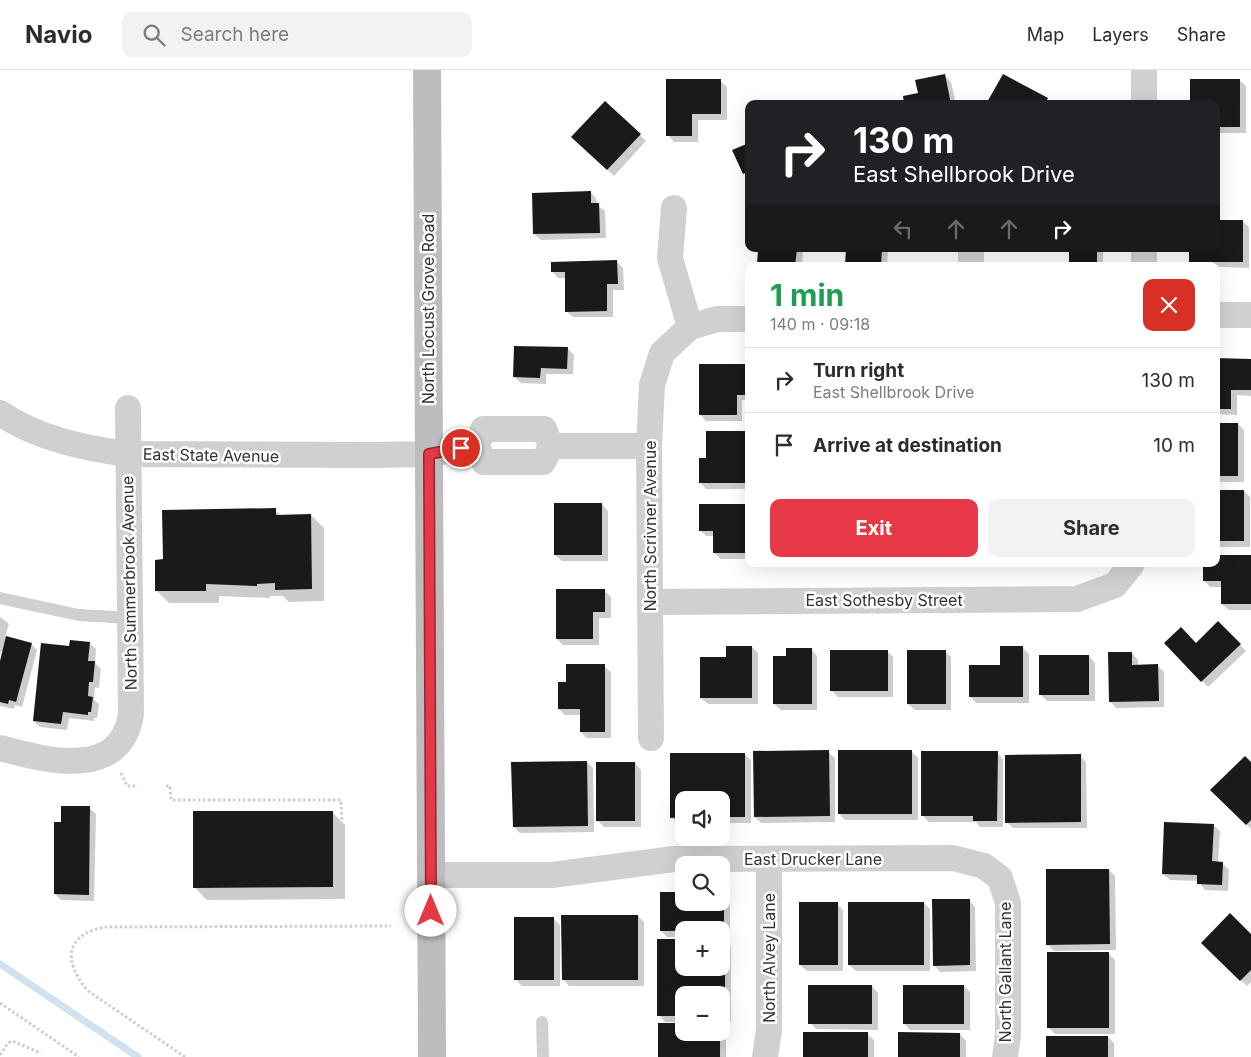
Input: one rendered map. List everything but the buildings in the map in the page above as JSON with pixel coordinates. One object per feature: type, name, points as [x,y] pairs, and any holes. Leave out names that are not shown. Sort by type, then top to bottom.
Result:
[{"type":"main road","name":"North Locust Grove Road","points":[[427,70],[432,1057]]},
{"type":"street","points":[[1144,70],[1144,100]]},
{"type":"street","points":[[674,208],[670,258],[690,326],[717,319],[745,319]]},
{"type":"street","points":[[1220,315],[1251,315]]},
{"type":"street","name":"North Scrivner Avenue","points":[[651,738],[649,446],[652,385],[662,353],[690,326]]},
{"type":"street","name":"North Summerbrook Avenue","points":[[116,762],[129,728],[131,714],[128,408]]},
{"type":"street","name":"East State Avenue","points":[[0,413],[13,422],[56,439],[91,449],[127,454],[170,456],[429,454],[477,446],[483,429],[544,428],[551,446],[649,446]]},
{"type":"street","name":"East Sothesby Street","points":[[650,602],[1077,599],[1115,585],[1130,567]]},
{"type":"street","points":[[0,748],[58,761],[82,761],[97,758],[116,762]]},
{"type":"street","name":"East Drucker Lane","points":[[431,875],[552,875],[674,859],[953,858],[984,866]]},
{"type":"street","name":"North Alvey Lane","points":[[765,1057],[769,1030],[769,859]]},
{"type":"street","name":"North Gallant Lane","points":[[984,866],[1000,878],[1008,903],[1008,1035],[1005,1057]]},
{"type":"lane","points":[[0,598],[79,615],[130,618]]},
{"type":"lane","points":[[542,1022],[543,1057]]},
{"type":"path","points":[[116,762],[127,786],[138,786]]},
{"type":"path","points":[[166,786],[170,786],[171,800],[342,800],[342,822]]},
{"type":"path","points":[[185,1057],[88,991],[77,978],[70,957],[73,948],[82,936],[92,930],[105,927],[391,926]]},
{"type":"path","points":[[0,1003],[80,1057]]},
{"type":"path","points":[[0,1055],[8,1043],[12,1041],[40,1052]]},
{"type":"waterway","points":[[0,964],[138,1057]]},
{"type":"route","points":[[431,911],[429,454],[461,448]]}]
